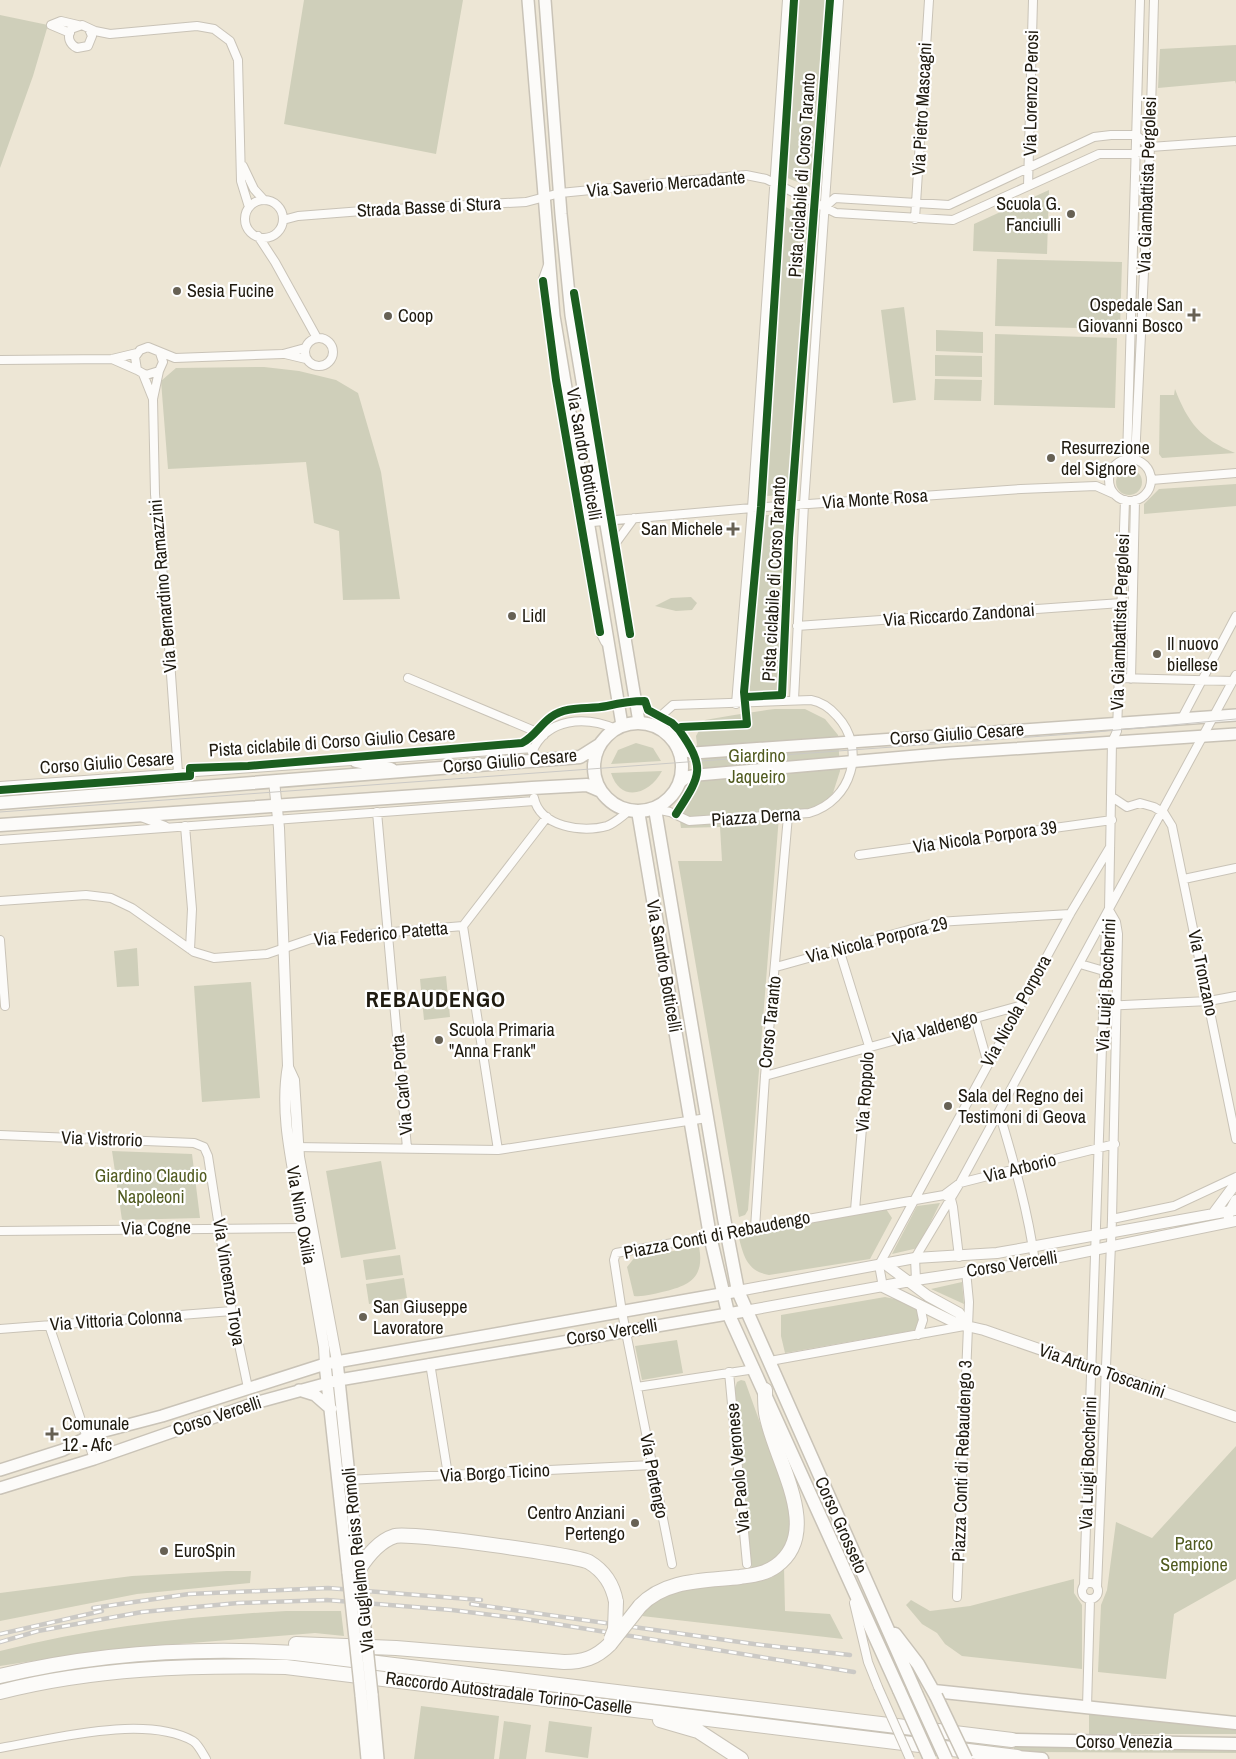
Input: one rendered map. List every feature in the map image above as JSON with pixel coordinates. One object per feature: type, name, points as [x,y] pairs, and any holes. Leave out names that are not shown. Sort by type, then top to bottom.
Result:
[{"type":"highway","points":[[238,1650],[265,1646],[303,1644],[396,1648],[564,1662],[583,1661],[594,1657],[610,1644],[647,1598],[662,1588],[763,1573],[778,1565],[789,1553],[797,1532],[797,1514],[766,1413],[765,1390]]},
{"type":"highway","points":[[355,1571],[374,1549],[387,1539],[405,1535],[583,1560],[605,1576],[615,1593],[615,1629],[610,1644]]},
{"type":"highway","name":"Raccordo Autostradale Torino-Caselle","points":[[0,1676],[61,1664],[129,1656],[238,1650],[295,1652],[1012,1740]]},
{"type":"highway","name":"Raccordo Autostradale Torino-Caselle","points":[[0,1692],[63,1680],[128,1671],[257,1667],[312,1669],[1017,1757]]},
{"type":"highway","points":[[517,1695],[687,1727],[708,1736],[741,1759]]},
{"type":"main road","name":"Via Sandro Botticelli","points":[[528,0],[549,264],[561,364],[585,523],[609,650],[619,727]]},
{"type":"main road","name":"Via Sandro Botticelli","points":[[545,0],[570,315],[608,520],[626,650],[639,722]]},
{"type":"main road","name":"Corso Giulio Cesare","points":[[678,749],[694,753],[1236,715]]},
{"type":"main road","points":[[633,811],[614,805],[601,791],[593,771],[595,755],[599,745],[619,727],[639,722],[657,727],[668,735],[678,749],[682,765],[680,782],[672,797],[655,809]]},
{"type":"main road","name":"Corso Giulio Cesare","points":[[680,782],[687,777],[698,775],[950,754],[1236,734]]},
{"type":"main road","name":"Corso Giulio Cesare","points":[[0,803],[505,762],[532,754],[580,757],[599,745]]},
{"type":"main road","points":[[356,762],[398,771]]},
{"type":"main road","name":"Corso Giulio Cesare","points":[[0,825],[136,815],[278,812],[532,788],[586,785],[601,791]]},
{"type":"main road","name":"Via Sandro Botticelli","points":[[655,809],[726,1233],[738,1291]]},
{"type":"main road","name":"Piazza Derna","points":[[633,811],[655,809]]},
{"type":"main road","name":"Via Sandro Botticelli","points":[[633,811],[722,1294]]},
{"type":"main road","name":"Corso Vercelli","points":[[0,1470],[63,1450],[86,1437],[162,1416],[331,1362],[738,1291]]},
{"type":"main road","name":"Corso Grosseto","points":[[738,1291],[946,1759]]},
{"type":"main road","name":"Corso Grosseto","points":[[722,1294],[728,1313],[765,1390],[930,1759]]},
{"type":"main road","name":"Corso Vercelli","points":[[0,1488],[94,1459],[147,1439],[299,1390],[333,1381],[430,1363],[746,1311]]},
{"type":"main road","name":"Via Guglielmo Reiss Romoli","points":[[331,1362],[355,1571],[366,1694],[367,1759]]},
{"type":"main road","name":"Via Guglielmo Reiss Romoli","points":[[333,1381],[331,1410],[344,1480]]},
{"type":"main road","points":[[299,1390],[315,1396],[331,1410]]},
{"type":"main road","points":[[878,1609],[935,1693],[966,1759]]},
{"type":"main road","points":[[935,1693],[1236,1723]]},
{"type":"main road","name":"Via Guglielmo Reiss Romoli","points":[[366,1694],[378,1759]]},
{"type":"main road","name":"Corso Venezia","points":[[1012,1740],[1236,1744]]},
{"type":"main road","points":[[1017,1757],[1042,1759]]},
{"type":"street","points":[[736,704],[752,508],[786,0]]},
{"type":"street","points":[[794,698],[804,504],[839,0]]},
{"type":"street","name":"Via Pietro Mascagni","points":[[915,219],[929,0]]},
{"type":"street","name":"Via Lorenzo Perosi","points":[[1028,186],[1033,0]]},
{"type":"street","name":"Via Giambattista Pergolesi","points":[[1131,459],[1135,154],[1140,0]]},
{"type":"street","name":"Via Giambattista Pergolesi","points":[[1131,459],[1150,147],[1154,0]]},
{"type":"street","points":[[70,33],[51,25],[61,21],[110,34],[197,26],[214,29],[223,34],[230,41],[238,60],[241,181],[249,208]]},
{"type":"street","points":[[78,25],[70,33],[69,40],[77,48],[84,48],[90,43],[110,34]]},
{"type":"street","points":[[89,29],[92,36],[90,43]]},
{"type":"street","points":[[826,206],[835,198],[916,205],[952,204],[1089,139],[1111,134],[1136,135],[1150,147]]},
{"type":"street","name":"Via Saverio Mercadante","points":[[560,193],[746,176],[774,183],[826,206],[836,213],[942,221],[959,219],[1095,155],[1108,152],[1135,154],[1150,147],[1236,141]]},
{"type":"street","points":[[242,164],[254,189],[264,200]]},
{"type":"street","name":"Strada Basse di Stura","points":[[283,220],[298,216],[446,204],[526,202],[560,193]]},
{"type":"street","points":[[264,200],[270,201],[280,209],[283,220],[280,229],[272,236],[258,236],[250,232],[246,224],[246,215],[249,208],[253,203],[264,200]]},
{"type":"street","name":"Strada Basse di Stura","points":[[280,209],[298,216]]},
{"type":"street","points":[[258,236],[317,338]]},
{"type":"street","points":[[272,236],[272,258]]},
{"type":"street","points":[[0,360],[112,358],[137,353],[148,347],[175,358],[283,354],[305,348],[310,341],[317,338],[329,342],[333,349],[333,357],[328,363],[321,366],[313,365],[306,359],[283,354]]},
{"type":"street","points":[[305,348],[306,359]]},
{"type":"street","points":[[160,352],[160,369]]},
{"type":"street","points":[[137,353],[134,361],[140,372]]},
{"type":"street","points":[[112,358],[140,372],[151,375],[175,358]]},
{"type":"street","name":"Via Bernardino Ramazzini","points":[[160,369],[153,399],[154,494],[167,618],[178,773]]},
{"type":"street","name":"Via Bernardino Ramazzini","points":[[140,372],[153,399]]},
{"type":"street","points":[[1131,459],[1147,468],[1151,480],[1146,493],[1135,500],[1125,500],[1114,494],[1110,482],[1110,473],[1118,463],[1131,459]]},
{"type":"street","points":[[1151,480],[1236,473]]},
{"type":"street","name":"Via Monte Rosa","points":[[585,523],[752,508],[1021,489],[1096,486],[1114,494]]},
{"type":"street","name":"Via Giambattista Pergolesi","points":[[1112,742],[1117,736],[1125,500]]},
{"type":"street","name":"Via Giambattista Pergolesi","points":[[1130,678],[1135,500]]},
{"type":"street","points":[[615,544],[634,518]]},
{"type":"street","name":"Via Sandro Botticelli","points":[[608,520],[615,544],[630,634],[626,650]]},
{"type":"street","name":"Via Riccardo Zandonai","points":[[797,626],[1120,604]]},
{"type":"street","points":[[1182,718],[1236,616]]},
{"type":"street","points":[[408,678],[544,735]]},
{"type":"street","points":[[1118,678],[1202,680],[1234,678]]},
{"type":"street","name":"Via Nicola Porpora","points":[[915,1258],[952,1199],[1234,678]]},
{"type":"street","name":"Piazza Derna","points":[[655,809],[670,812],[689,821],[788,816],[816,811],[832,803],[843,790],[853,763],[852,742],[841,720],[829,707],[816,700],[794,698],[736,704],[672,705],[664,713],[657,727]]},
{"type":"street","points":[[532,754],[544,735],[557,726],[581,720],[596,721],[619,727]]},
{"type":"street","name":"Via Nicola Porpora","points":[[1109,910],[1112,742]]},
{"type":"street","points":[[482,752],[505,762]]},
{"type":"street","name":"Corso Giulio Cesare","points":[[0,786],[482,752],[532,754]]},
{"type":"street","name":"Via Nino Oxilia","points":[[273,767],[278,812],[284,948],[288,1066],[285,1082],[293,1147],[308,1228],[324,1347],[331,1362]]},
{"type":"street","points":[[532,788],[534,801]]},
{"type":"street","points":[[1112,797],[1127,807],[1140,803],[1162,811]]},
{"type":"street","name":"Corso Giulio Cesare","points":[[0,840],[186,826],[278,812],[376,812],[534,801]]},
{"type":"street","name":"Piazza Derna","points":[[534,801],[547,817],[570,827],[599,828],[614,823],[633,811]]},
{"type":"street","name":"Via Tronzano","points":[[1162,811],[1172,826],[1236,1139]]},
{"type":"street","name":"Via Carlo Porta","points":[[376,812],[407,1148]]},
{"type":"street","name":"Corso Giulio Cesare","points":[[136,815],[167,827]]},
{"type":"street","name":"Corso Taranto","points":[[755,1228],[765,1076],[788,816]]},
{"type":"street","points":[[463,926],[547,817]]},
{"type":"street","name":"Via Nicola Porpora 39","points":[[859,855],[1112,820]]},
{"type":"street","points":[[186,826],[192,909],[190,949]]},
{"type":"street","name":"Via Nicola Porpora","points":[[882,1265],[913,1200],[1070,914],[1111,845]]},
{"type":"street","points":[[1184,880],[1236,868]]},
{"type":"street","name":"Via Federico Patetta","points":[[0,901],[86,895],[111,898],[132,908],[190,949],[204,956],[218,958],[266,954],[311,939],[463,926],[498,1150]]},
{"type":"street","name":"Via Luigi Boccherini","points":[[1084,1586],[1092,1367],[1094,1236],[1099,1148],[1106,926],[1109,910]]},
{"type":"street","name":"Via Luigi Boccherini","points":[[1097,1587],[1115,1144],[1118,931],[1109,910]]},
{"type":"street","name":"Via Nicola Porpora 29","points":[[776,967],[937,922],[1070,914]]},
{"type":"street","points":[[0,940],[6,1006]]},
{"type":"street","name":"Via Roppolo","points":[[839,949],[869,1046],[855,1210]]},
{"type":"street","points":[[1080,964],[1104,971]]},
{"type":"street","points":[[1104,1006],[1209,1001],[1236,996]]},
{"type":"street","name":"Via Valdengo","points":[[765,1076],[1019,1006]]},
{"type":"street","points":[[974,1018],[988,1064]]},
{"type":"street","points":[[999,1112],[1016,1169],[1035,1262]]},
{"type":"street","points":[[293,1147],[498,1150],[707,1118]]},
{"type":"street","name":"Via Vistrorio","points":[[0,1135],[196,1144],[204,1147]]},
{"type":"street","name":"Via Arborio","points":[[944,1195],[960,1183],[1115,1144]]},
{"type":"street","name":"Via Vincenzo Troya","points":[[204,1147],[208,1156],[232,1311],[248,1388]]},
{"type":"street","points":[[1112,1219],[1170,1207],[1236,1177]]},
{"type":"street","points":[[1213,1214],[1236,1183]]},
{"type":"street","points":[[944,1195],[952,1199],[958,1257]]},
{"type":"street","name":"Piazza Conti di Rebaudengo","points":[[637,1387],[622,1312],[614,1260],[616,1253],[944,1195]]},
{"type":"street","points":[[1231,1222],[1236,1200]]},
{"type":"street","name":"Corso Vercelli","points":[[738,1291],[915,1258],[958,1257],[1033,1247],[1232,1211]]},
{"type":"street","name":"Corso Vercelli","points":[[746,1311],[966,1271],[1035,1262],[1231,1222]]},
{"type":"street","name":"Via Cogne","points":[[0,1230],[220,1227],[308,1228]]},
{"type":"street","points":[[911,1281],[915,1258]]},
{"type":"street","points":[[882,1265],[883,1287]]},
{"type":"street","name":"Via Arturo Toscanini","points":[[882,1265],[911,1281],[959,1313],[968,1325]]},
{"type":"street","points":[[770,1361],[968,1325],[969,1293],[966,1271]]},
{"type":"street","name":"Via Arturo Toscanini","points":[[883,1287],[958,1324],[968,1325],[1236,1417]]},
{"type":"street","points":[[918,1335],[923,1320],[920,1305]]},
{"type":"street","name":"Via Vittoria Colonna","points":[[0,1329],[232,1311]]},
{"type":"street","points":[[49,1325],[94,1459]]},
{"type":"street","name":"Piazza Conti di Rebaudengo 3","points":[[957,1597],[968,1325]]},
{"type":"street","points":[[430,1363],[448,1475]]},
{"type":"street","points":[[637,1387],[755,1369]]},
{"type":"street","name":"Via Paolo Veronese","points":[[729,1372],[747,1564]]},
{"type":"street","name":"Via Pertengo","points":[[637,1387],[672,1564]]},
{"type":"street","name":"Via Borgo Ticino","points":[[344,1480],[652,1465]]},
{"type":"street","name":"Corso Grosseto","points":[[848,1576],[868,1662],[910,1759]]},
{"type":"street","points":[[1092,1583],[1097,1587],[1097,1596],[1090,1599],[1084,1596],[1084,1586],[1092,1583]]},
{"type":"street","points":[[1087,1707],[1090,1599]]},
{"type":"street","points":[[0,1748],[115,1730],[156,1729],[194,1741],[206,1759]]},
{"type":"green space","points":[[304,0],[463,0],[436,154],[284,124]]},
{"type":"green space","points":[[797,0],[828,0],[815,189],[785,177]]},
{"type":"green space","points":[[0,15],[48,25],[33,76],[0,168]]},
{"type":"green space","points":[[1236,45],[1236,84],[1235,81],[1158,88],[1160,49]]},
{"type":"green space","points":[[1049,190],[1047,254],[973,251],[974,224]]},
{"type":"green space","points":[[782,205],[814,222],[793,495],[764,496]]},
{"type":"green space","points":[[997,259],[1122,262],[1120,329],[995,326]]},
{"type":"green space","points":[[904,307],[916,400],[893,403],[881,310]]},
{"type":"green space","points":[[936,330],[983,332],[983,353],[936,351]]},
{"type":"green space","points":[[995,334],[1117,338],[1115,408],[994,405]]},
{"type":"green space","points":[[935,355],[982,356],[982,377],[935,376]]},
{"type":"green space","points":[[264,367],[299,371],[336,380],[358,393],[381,472],[400,599],[343,600],[339,531],[314,523],[306,462],[168,469],[161,381],[176,368]]},
{"type":"green space","points":[[935,379],[982,380],[981,401],[934,400]]},
{"type":"green space","points":[[1175,389],[1185,411],[1197,428],[1213,442],[1235,453],[1162,458],[1159,454],[1160,395],[1174,395]]},
{"type":"green space","points":[[1129,469],[1138,473],[1142,482],[1138,491],[1129,495],[1120,491],[1116,482],[1120,473]]},
{"type":"green space","points":[[1236,484],[1236,506],[1144,514],[1144,504],[1159,489]]},
{"type":"green space","points":[[759,515],[790,515],[783,680],[782,692],[746,695]]},
{"type":"green space","points":[[691,597],[697,603],[692,610],[676,611],[655,606],[671,598]]},
{"type":"green space","name":"Giardino Jaqueiro","points":[[775,709],[805,709],[825,719],[838,735],[840,771],[833,793],[823,805],[779,816],[748,1210],[745,1215],[739,1217],[678,861],[722,861],[720,827],[681,828],[679,814],[701,780],[696,736],[705,720]]},
{"type":"green space","points":[[636,743],[653,748],[661,761],[611,764],[618,750]]},
{"type":"green space","points":[[662,771],[650,785],[636,792],[628,792],[622,789],[616,783],[611,773]]},
{"type":"green space","points":[[137,948],[139,986],[117,987],[114,951]]},
{"type":"green space","points":[[446,976],[450,1017],[424,1020],[420,979]]},
{"type":"green space","points":[[251,982],[260,1098],[202,1102],[194,986]]},
{"type":"green space","name":"Giardino Claudio Napoleoni","points":[[112,1151],[192,1154],[200,1218],[122,1220]]},
{"type":"green space","points":[[381,1161],[396,1249],[341,1258],[326,1171]]},
{"type":"green space","points":[[940,1203],[918,1248],[892,1254],[917,1206]]},
{"type":"green space","points":[[886,1209],[892,1218],[870,1259],[769,1275],[761,1273],[750,1266],[744,1255],[738,1234]]},
{"type":"green space","points":[[699,1247],[700,1266],[693,1279],[680,1287],[644,1296],[634,1296],[627,1267],[635,1257]]},
{"type":"green space","points":[[400,1255],[403,1275],[366,1280],[363,1260]]},
{"type":"green space","points":[[404,1278],[407,1298],[369,1304],[366,1284]]},
{"type":"green space","points":[[962,1282],[964,1304],[931,1289]]},
{"type":"green space","points":[[885,1297],[895,1299],[918,1310],[920,1317],[916,1330],[785,1353],[781,1336],[781,1315]]},
{"type":"green space","points":[[677,1340],[683,1373],[642,1380],[635,1346]]},
{"type":"green space","points":[[745,1381],[793,1515],[792,1531],[778,1560],[752,1572],[734,1391],[737,1382]]},
{"type":"green space","name":"Parco Sempione","points":[[1236,1446],[1236,1579],[1174,1614],[1166,1679],[1098,1672],[1101,1605],[1107,1590],[1116,1522],[1152,1538]]},
{"type":"green space","points":[[784,1567],[785,1611],[830,1614],[843,1639],[642,1616],[654,1601],[681,1590],[763,1580],[773,1577]]},
{"type":"green space","points":[[251,1571],[250,1583],[137,1594],[0,1621],[0,1593],[132,1576]]},
{"type":"green space","points":[[1074,1579],[1074,1593],[1082,1605],[1082,1669],[962,1656],[945,1644],[937,1633],[922,1624],[906,1605],[911,1600],[930,1611],[970,1606]]},
{"type":"green space","points":[[286,1611],[341,1611],[344,1636],[315,1633],[104,1650],[0,1666],[0,1651],[71,1635],[142,1624]]},
{"type":"green space","points":[[421,1706],[499,1716],[494,1759],[414,1759]]},
{"type":"green space","points":[[1089,1713],[1236,1730],[1236,1734],[1089,1734]]},
{"type":"green space","points":[[504,1721],[531,1725],[526,1759],[499,1759]]},
{"type":"green space","points":[[549,1721],[592,1727],[588,1758],[545,1752]]},
{"type":"green space","points":[[1014,1747],[1236,1748],[1236,1753],[1027,1752],[1014,1750]]},
{"type":"tram line","points":[[0,812],[1085,733],[1236,719]]},
{"type":"railway","points":[[93,1608],[189,1594],[328,1588],[481,1600]]},
{"type":"railway","points":[[0,1642],[38,1631],[142,1612],[238,1603],[327,1600],[452,1610],[525,1619],[854,1672]]},
{"type":"railway","points":[[471,1604],[754,1644],[850,1655]]},
{"type":"railway","points":[[0,1634],[102,1611]]},
{"type":"cycle path","name":"Pista ciclabile di Corso Taranto","points":[[0,790],[190,776],[190,768],[248,766],[522,743],[530,738],[547,720],[558,713],[571,709],[600,707],[635,701],[645,701],[648,710],[672,723],[679,730],[681,727],[747,724],[744,692],[761,507],[794,0]]},
{"type":"cycle path","name":"Pista ciclabile di Corso Taranto","points":[[746,697],[782,695],[789,538],[830,0]]},
{"type":"cycle path","points":[[543,281],[556,380],[600,632]]},
{"type":"cycle path","points":[[574,293],[630,634]]},
{"type":"cycle path","points":[[676,814],[691,790],[697,772],[694,754],[679,730]]},
{"type":"place","name":"Scuola G. Fanciulli","points":[[1071,214]]},
{"type":"place","name":"Sesia Fucine","points":[[177,291]]},
{"type":"place","name":"Ospedale San Giovanni Bosco","points":[[1194,315]]},
{"type":"place","name":"Coop","points":[[388,316]]},
{"type":"place","name":"Resurrezione del Signore","points":[[1051,458]]},
{"type":"place","name":"San Michele","points":[[733,529]]},
{"type":"place","name":"Lidl","points":[[512,616]]},
{"type":"place","name":"Il nuovo biellese","points":[[1157,654]]},
{"type":"place","name":"Scuola Primaria \"Anna Frank\"","points":[[439,1040]]},
{"type":"place","name":"Sala del Regno dei Testimoni di Geova","points":[[948,1106]]},
{"type":"place","name":"San Giuseppe Lavoratore","points":[[363,1317]]},
{"type":"place","name":"Comunale 12 - Afc","points":[[52,1434]]},
{"type":"place","name":"Centro Anziani Pertengo","points":[[635,1523]]},
{"type":"place","name":"EuroSpin","points":[[164,1551]]},
{"type":"district","name":"REBAUDENGO","points":[[436,999]]}]
